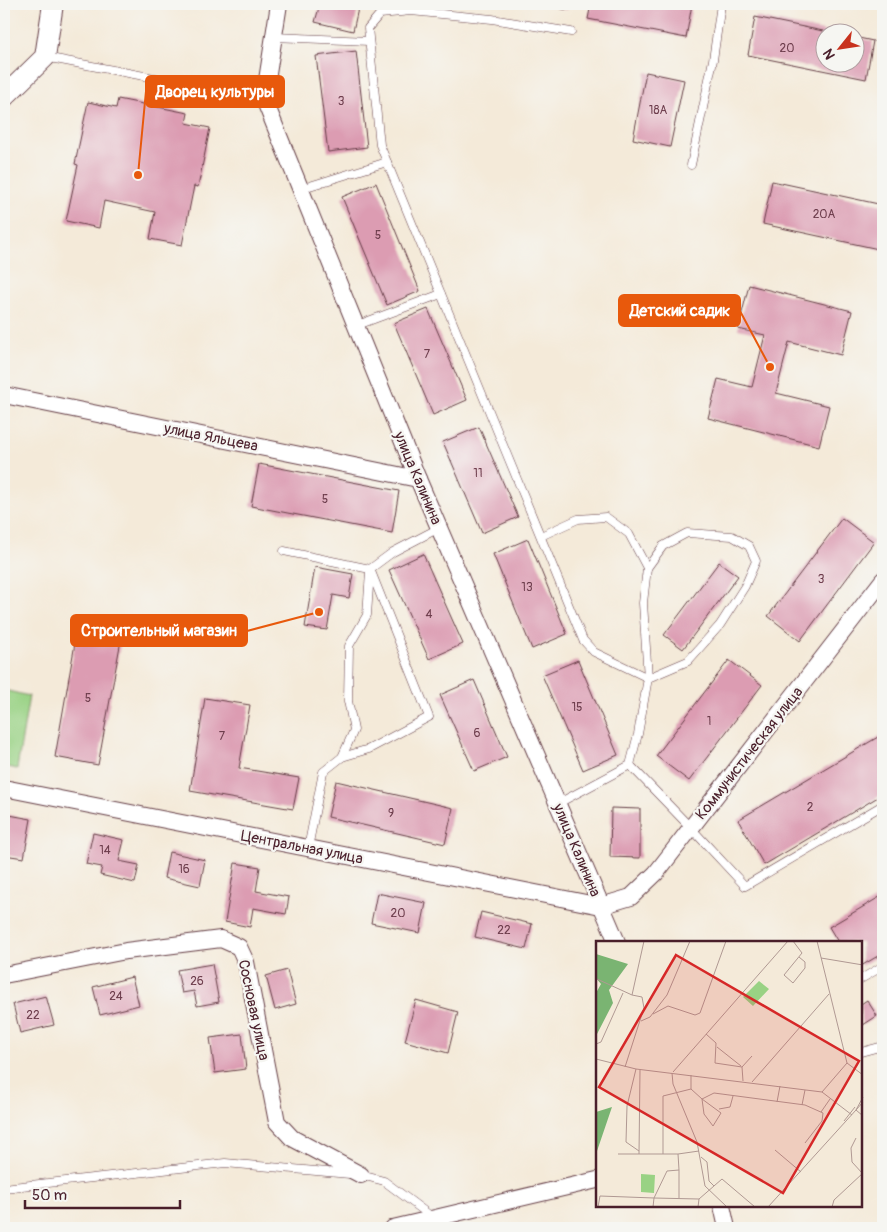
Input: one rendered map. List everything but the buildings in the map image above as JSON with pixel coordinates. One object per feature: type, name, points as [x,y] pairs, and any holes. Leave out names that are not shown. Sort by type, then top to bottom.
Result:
[{"type":"street","points":[[4,97],[45,57],[53,4]]},
{"type":"street","points":[[264,98],[279,4]]},
{"type":"street","name":"улица Калинина","points":[[264,98],[418,479],[617,941]]},
{"type":"street","name":"улица Яльцева","points":[[4,395],[418,479]]},
{"type":"street","name":"Коммунистическая улица","points":[[600,906],[631,897],[656,872],[883,580]]},
{"type":"street","name":"Центральная улица","points":[[4,788],[600,906]]},
{"type":"street","name":"Сосновая улица","points":[[4,975],[126,951],[221,939],[239,947],[246,962],[277,1122],[292,1138],[361,1175]]},
{"type":"street","points":[[393,1228],[596,1180]]},
{"type":"street","points":[[722,1207],[727,1228]]},
{"type":"lane","points":[[691,165],[713,60],[721,4]]},
{"type":"lane","points":[[557,804],[630,765],[638,734],[648,678],[643,603],[647,568],[663,546],[686,534],[732,536],[749,546],[756,561],[745,586],[720,625],[688,661],[648,678],[594,652],[582,640],[380,145],[368,28],[380,14],[411,11],[492,18],[571,32]]},
{"type":"lane","points":[[274,37],[369,42]]},
{"type":"lane","points":[[45,57],[264,98]]},
{"type":"lane","points":[[300,188],[387,162]]},
{"type":"lane","points":[[355,326],[441,294]]},
{"type":"lane","points":[[541,536],[578,519],[606,517],[629,534],[647,568]]},
{"type":"lane","points":[[308,848],[323,772],[342,756],[354,730],[348,701],[350,646],[367,615],[370,570],[393,552],[439,528]]},
{"type":"lane","points":[[284,551],[370,570]]},
{"type":"lane","points":[[342,756],[370,749],[429,717],[370,570]]},
{"type":"lane","points":[[630,765],[745,886],[883,805]]},
{"type":"lane","points":[[862,978],[883,966]]},
{"type":"lane","points":[[862,1052],[883,1046]]},
{"type":"lane","points":[[4,1188],[225,1163],[361,1175],[384,1181],[434,1218]]},
{"type":"green space","points":[[4,690],[29,696],[17,769],[4,766]]},
{"type":"place","name":"Дворец культуры","points":[[138,175]]},
{"type":"place","name":"Детский садик","points":[[770,367]]},
{"type":"place","name":"Строительный магазин","points":[[319,612]]}]
